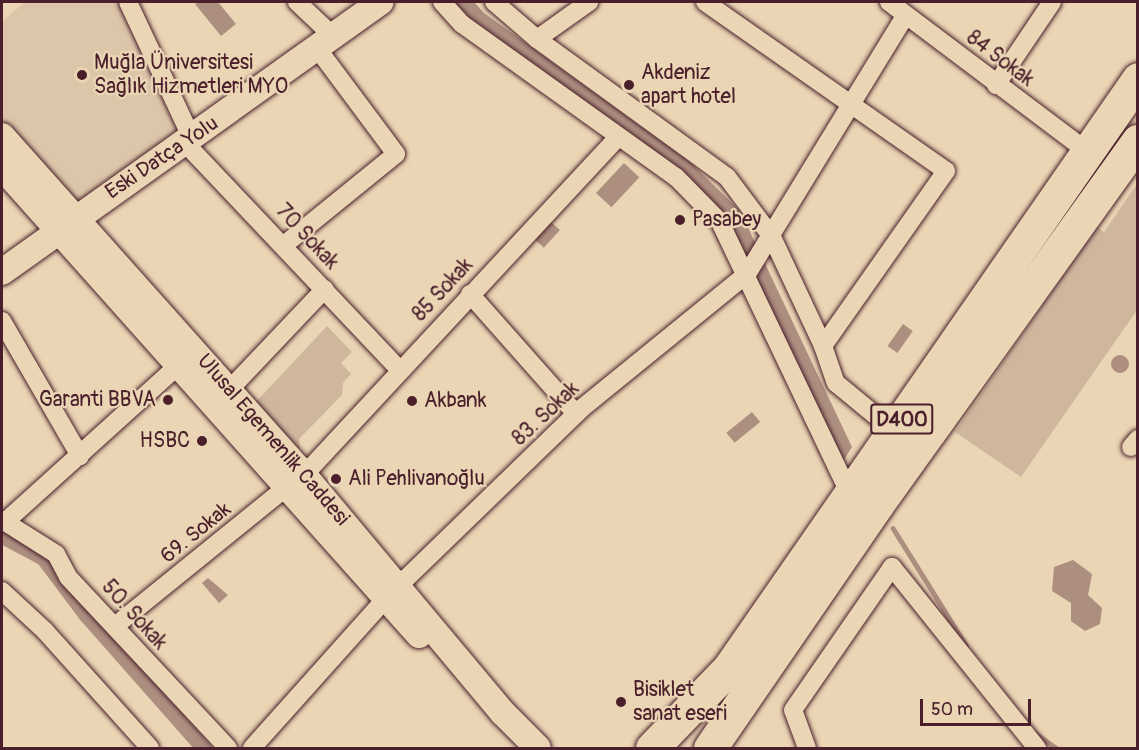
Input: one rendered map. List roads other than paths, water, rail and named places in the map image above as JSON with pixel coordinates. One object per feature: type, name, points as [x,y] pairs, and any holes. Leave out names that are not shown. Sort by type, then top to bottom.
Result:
[{"type":"highway","name":"D400","points":[[652,748],[729,668],[1137,79]]},
{"type":"highway","name":"D400","points":[[710,748],[877,505],[1135,149]]},
{"type":"main road","name":"Eski Datça Yolu","points":[[2,272],[67,223],[186,144],[381,2]]},
{"type":"main road","name":"Ulusal Egemenlik Caddesi","points":[[2,136],[67,223],[180,364],[298,476]]},
{"type":"main road","name":"Ulusal Egemenlik Caddesi","points":[[2,167],[67,223],[229,390],[517,748]]},
{"type":"main road","name":"Ulusal Egemenlik Caddesi","points":[[393,592],[502,713],[538,748]]},
{"type":"street","points":[[128,2],[187,128],[186,144]]},
{"type":"street","points":[[284,245],[396,154],[297,2]]},
{"type":"street","points":[[442,2],[462,24],[613,135],[676,177],[720,222],[748,272],[850,495]]},
{"type":"street","points":[[494,2],[537,39],[727,177],[772,237],[823,346],[836,383],[893,430]]},
{"type":"street","points":[[537,39],[589,2]]},
{"type":"street","points":[[705,2],[854,103],[946,171],[823,346]]},
{"type":"street","name":"84 Sokak","points":[[889,2],[996,85],[1087,151]]},
{"type":"street","points":[[996,85],[1052,2]]},
{"type":"street","name":"83. Sokak","points":[[252,748],[393,592],[576,414],[748,272],[772,237],[905,16]]},
{"type":"street","name":"85 Sokak","points":[[298,476],[394,364],[556,189],[613,135]]},
{"type":"street","name":"85 Sokak","points":[[298,476],[470,294],[613,135]]},
{"type":"street","name":"70 Sokak","points":[[186,144],[284,245],[394,364]]},
{"type":"street","points":[[229,390],[325,289]]},
{"type":"street","points":[[470,294],[576,414]]},
{"type":"street","points":[[2,321],[80,456]]},
{"type":"street","points":[[3,521],[80,456],[180,364]]},
{"type":"street","name":"69. Sokak","points":[[115,626],[298,476]]},
{"type":"street","name":"50. Sokak","points":[[3,521],[56,554],[68,577],[228,748]]},
{"type":"street","points":[[807,748],[793,710],[892,567],[1037,748]]},
{"type":"street","points":[[2,591],[45,631],[150,748]]},
{"type":"waterway","points":[[893,528],[966,645]]},
{"type":"waterway","points":[[2,536],[43,558],[85,614],[203,748]]},
{"type":"waterway","points":[[1034,732],[1056,748]]},
{"type":"place","name":"Muğla Üniversitesi Sağlık Hizmetleri MYO","points":[[82,75]]},
{"type":"place","name":"Akdeniz apart hotel","points":[[629,85]]},
{"type":"place","name":"Pasabey","points":[[680,220]]},
{"type":"place","name":"Garanti BBVA","points":[[168,400]]},
{"type":"place","name":"Akbank","points":[[412,401]]},
{"type":"place","name":"HSBC","points":[[202,441]]},
{"type":"place","name":"Ali Pehlivanoğlu","points":[[336,479]]},
{"type":"place","name":"Bisiklet sanat eseri","points":[[621,702]]}]
